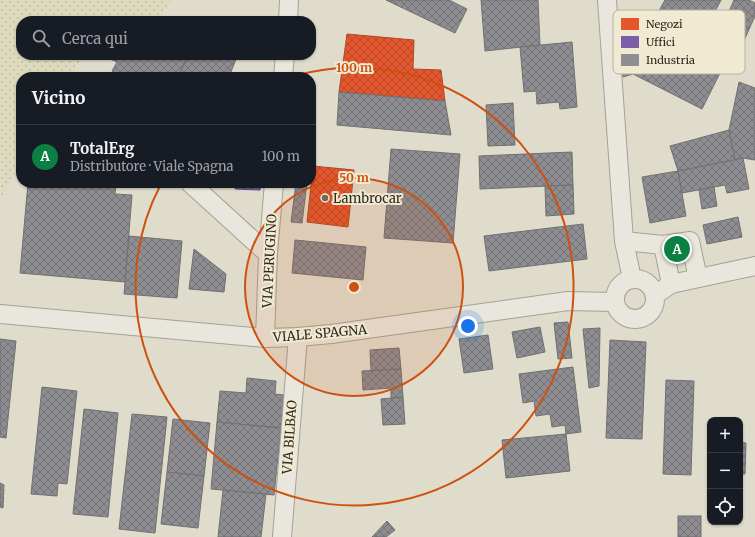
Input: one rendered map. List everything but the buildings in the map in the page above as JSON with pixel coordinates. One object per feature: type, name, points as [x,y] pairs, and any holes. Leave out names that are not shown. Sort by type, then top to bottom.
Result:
[{"type":"street","points":[[288,16],[289,0]]},
{"type":"street","points":[[607,0],[624,241],[632,279]]},
{"type":"street","points":[[283,72],[285,60]]},
{"type":"street","points":[[195,188],[268,254]]},
{"type":"street","name":"VIA PERUGINO","points":[[265,338],[268,254],[274,188]]},
{"type":"street","points":[[624,241],[663,245],[690,241],[698,278]]},
{"type":"street","points":[[663,245],[671,284]]},
{"type":"street","points":[[655,295],[671,284],[755,266]]},
{"type":"street","points":[[632,279],[644,281],[649,284],[655,295],[655,301],[650,313],[638,318],[626,317],[617,308],[615,302],[617,290],[626,281],[632,279]]},
{"type":"street","name":"VIALE SPAGNA","points":[[0,314],[265,338],[331,334],[568,301],[615,302]]},
{"type":"street","name":"VIA BILBAO","points":[[282,537],[298,337]]},
{"type":"shaded area","points":[[0,0],[171,0],[161,16],[16,16],[16,60],[81,60],[73,72],[16,72],[16,170],[1,197]]},
{"type":"place","name":"Lambrocar","points":[[325,198]]},
{"type":"place","name":"TotalErg","points":[[677,249]]}]
